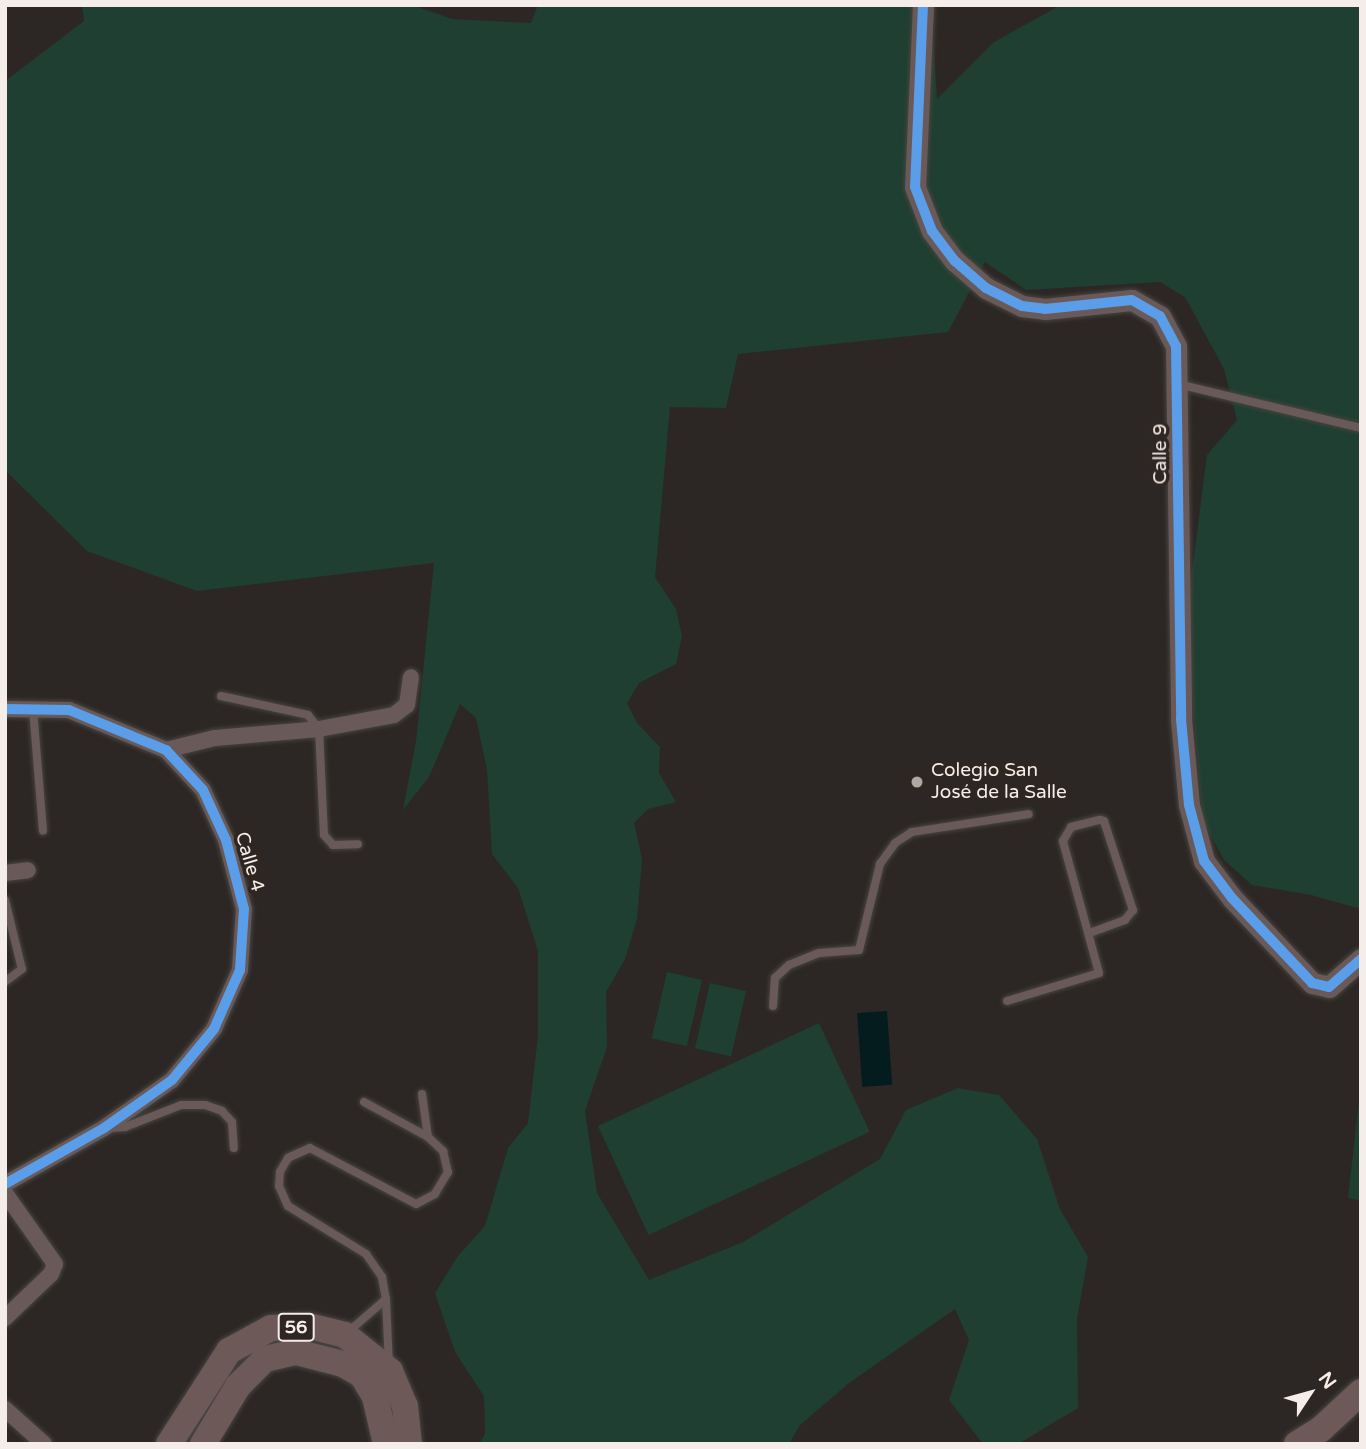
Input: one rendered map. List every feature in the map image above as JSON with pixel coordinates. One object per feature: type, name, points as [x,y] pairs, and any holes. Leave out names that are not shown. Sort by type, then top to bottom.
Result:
[{"type":"main road","name":"56","points":[[169,1444],[229,1352],[250,1336],[271,1328],[309,1326],[345,1335],[390,1371],[405,1406],[410,1444]]},
{"type":"main road","name":"56","points":[[203,1444],[238,1386],[265,1359],[296,1352],[343,1364],[362,1375],[375,1396],[386,1444]]},
{"type":"main road","points":[[1297,1444],[1321,1429],[1361,1392]]},
{"type":"street","name":"Calle 9","points":[[923,5],[915,187],[932,231],[955,261],[986,288],[1022,306],[1045,309],[1132,300],[1148,306],[1173,338],[1179,362],[1181,719],[1195,833],[1204,860],[1233,898],[1312,983],[1329,987],[1361,959]]},
{"type":"street","points":[[166,750],[215,738],[320,729],[402,711],[411,677]]},
{"type":"street","name":"Calle 4","points":[[5,709],[69,710],[166,750],[202,790],[226,840],[244,909],[240,970],[214,1029],[172,1080],[104,1128],[5,1184]]},
{"type":"street","points":[[5,873],[27,870]]},
{"type":"street","points":[[5,1193],[55,1264],[51,1274],[5,1318]]},
{"type":"street","points":[[5,1409],[44,1444]]},
{"type":"lane","points":[[1178,384],[1361,428]]},
{"type":"lane","points":[[221,696],[298,710],[320,729],[324,835],[333,845],[358,844]]},
{"type":"lane","points":[[33,709],[43,831]]},
{"type":"lane","points":[[773,1006],[775,978],[789,965],[818,953],[859,950],[880,864],[895,843],[912,832],[1029,814]]},
{"type":"lane","points":[[1007,1001],[1099,973],[1063,841],[1071,827],[1100,820],[1133,910],[1125,920],[1090,933]]},
{"type":"lane","points":[[5,900],[22,969],[5,982]]},
{"type":"lane","points":[[422,1094],[429,1137]]},
{"type":"lane","points":[[364,1102],[429,1137],[443,1152],[448,1172],[435,1194],[416,1204],[310,1148],[288,1158],[280,1172],[279,1186],[288,1206],[366,1254],[377,1265],[386,1298],[390,1371]]},
{"type":"lane","points":[[104,1128],[125,1127],[181,1105],[205,1105],[222,1111],[232,1122],[233,1148]]},
{"type":"lane","points":[[345,1335],[386,1298]]},
{"type":"green space","points":[[82,5],[412,5],[452,19],[531,23],[538,5],[931,5],[937,99],[994,42],[1061,5],[1361,5],[1361,909],[1311,895],[1252,885],[1224,860],[1203,821],[1189,664],[1190,587],[1207,455],[1237,420],[1224,369],[1185,297],[1160,282],[1026,290],[985,262],[948,332],[738,354],[726,408],[670,407],[655,577],[676,609],[682,636],[676,664],[639,683],[627,703],[637,723],[660,747],[659,773],[676,802],[648,809],[634,823],[642,859],[637,919],[625,959],[606,992],[607,1047],[585,1111],[597,1193],[649,1280],[743,1242],[880,1159],[906,1110],[958,1088],[999,1095],[1037,1139],[1060,1209],[1088,1257],[1077,1319],[1078,1408],[1018,1444],[983,1444],[949,1400],[969,1340],[955,1309],[849,1383],[800,1425],[789,1444],[479,1444],[485,1434],[484,1396],[455,1352],[435,1293],[458,1256],[485,1226],[508,1148],[528,1123],[538,1035],[538,951],[518,888],[492,854],[487,770],[476,718],[460,704],[429,777],[403,810],[416,741],[434,563],[197,591],[87,551],[5,470],[5,81],[84,21]]},
{"type":"green space","points":[[667,972],[702,980],[687,1046],[652,1038]]},
{"type":"green space","points":[[710,983],[746,991],[731,1057],[695,1048]]},
{"type":"green space","points":[[819,1023],[870,1132],[649,1235],[598,1126]]},
{"type":"green space","points":[[1361,1083],[1361,1201],[1348,1198]]},
{"type":"water","points":[[887,1011],[892,1085],[862,1087],[857,1013]]},
{"type":"cycle path","points":[[923,5],[915,187],[932,231],[955,261],[986,288],[1022,306],[1045,309],[1132,300],[1160,316],[1176,346],[1181,719],[1189,805],[1204,861],[1232,898],[1312,983],[1329,987],[1361,959]]},
{"type":"cycle path","points":[[5,709],[69,710],[166,750],[203,790],[226,840],[244,909],[240,970],[214,1029],[172,1080],[104,1128],[5,1184]]},
{"type":"place","name":"Colegio San José de la Salle","points":[[917,782]]}]
